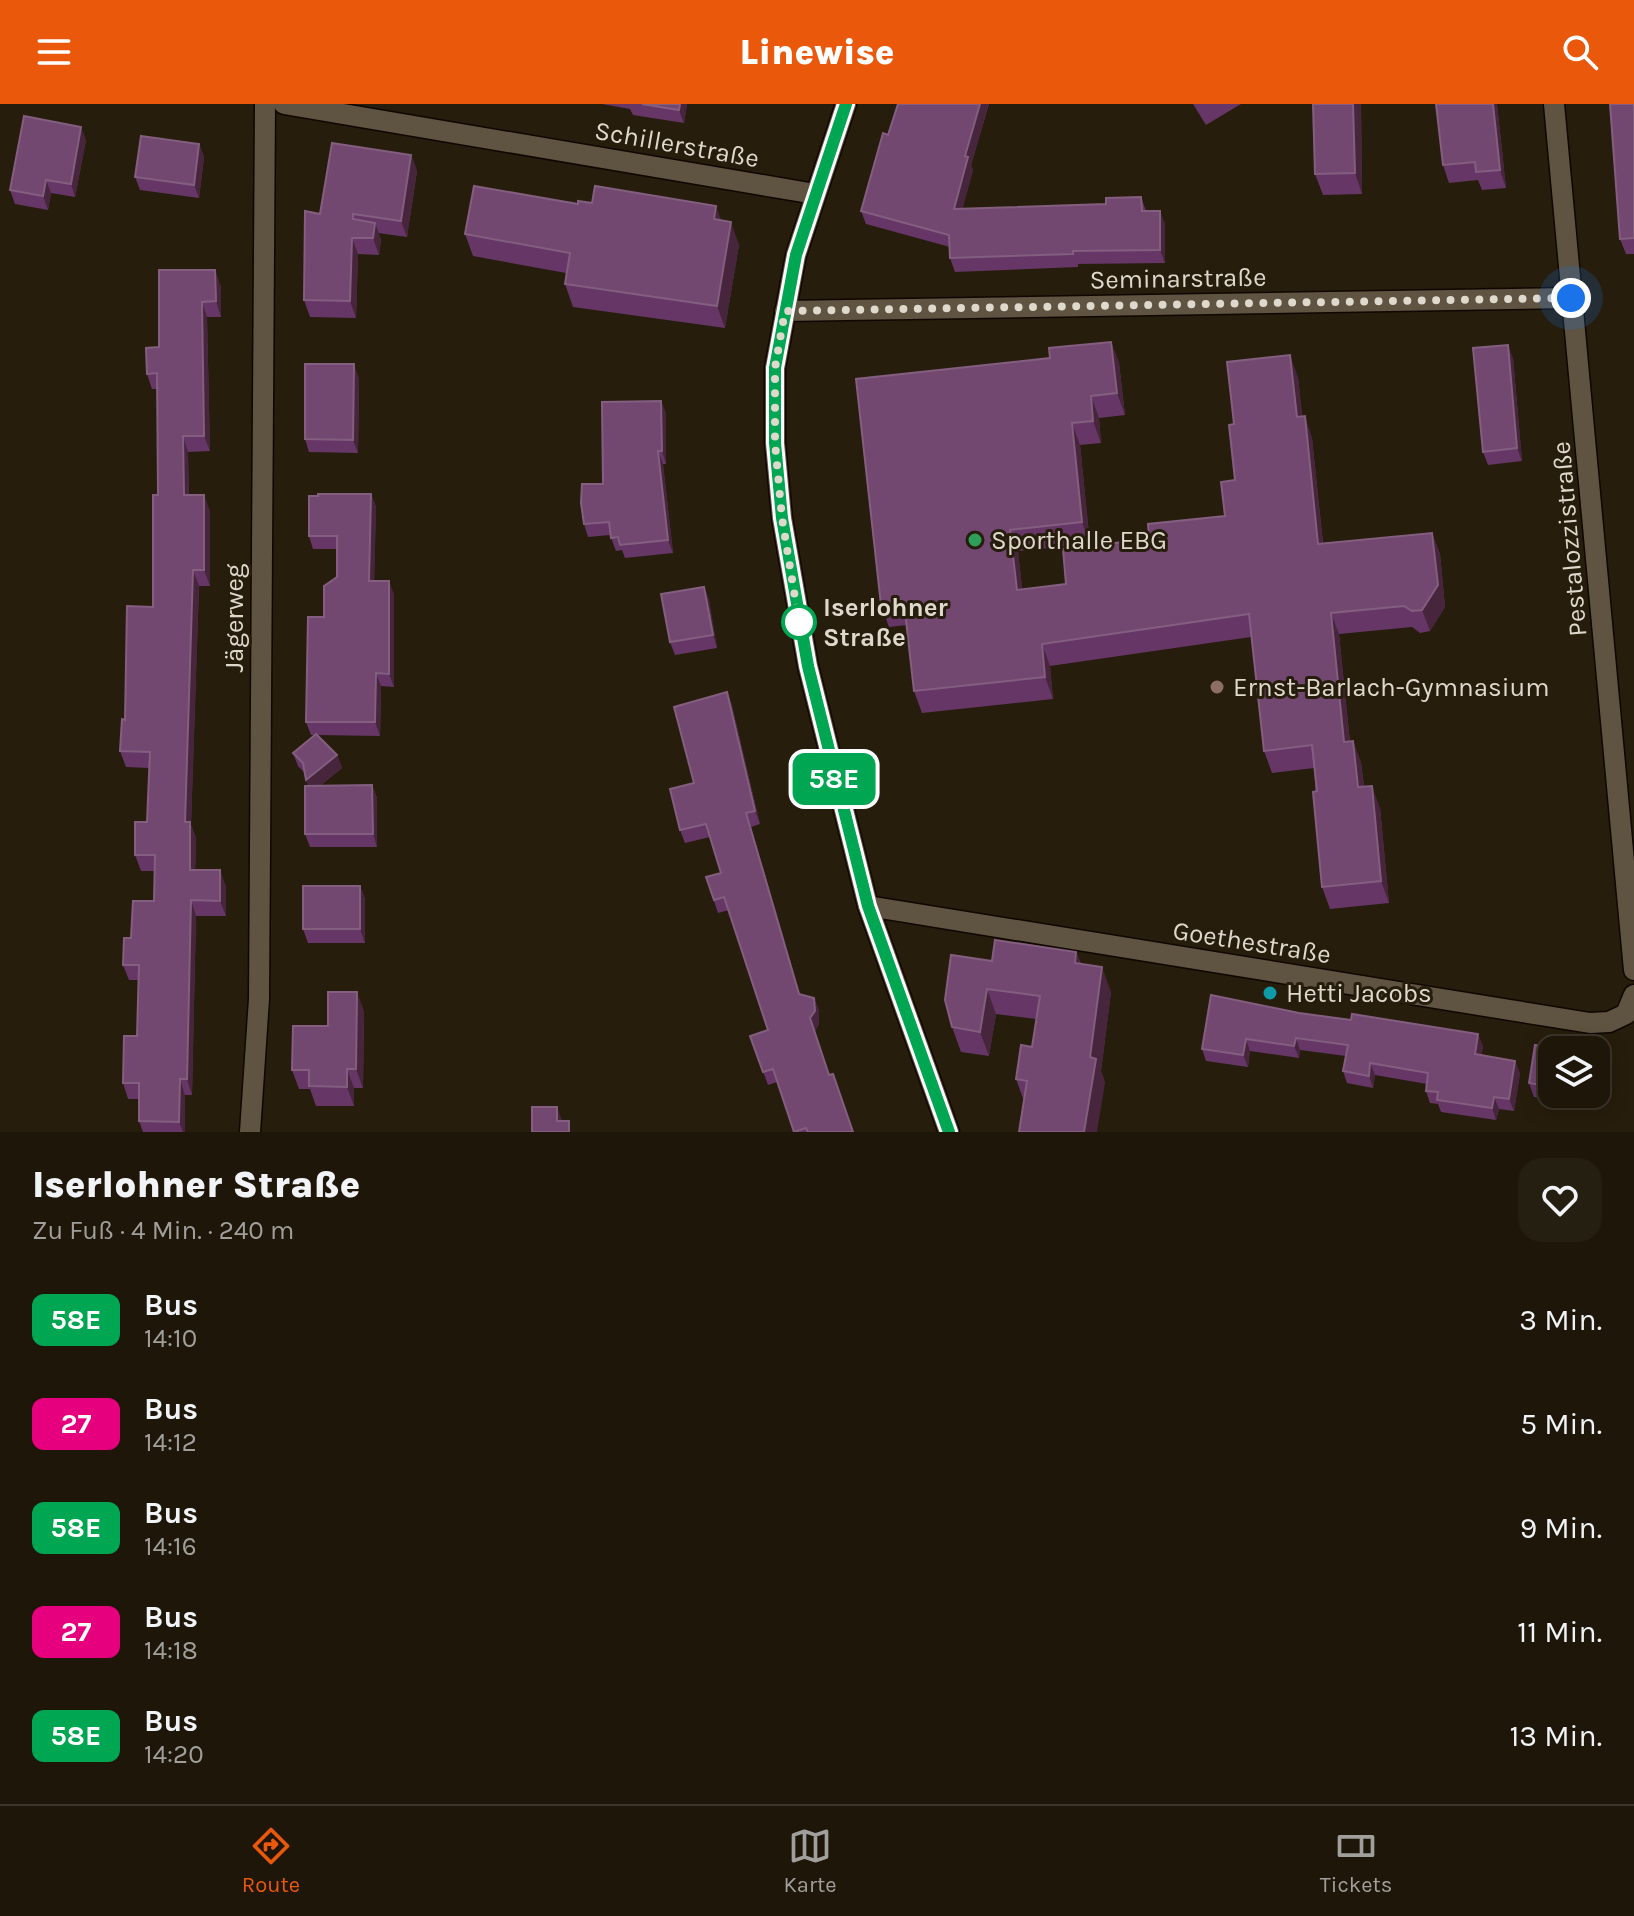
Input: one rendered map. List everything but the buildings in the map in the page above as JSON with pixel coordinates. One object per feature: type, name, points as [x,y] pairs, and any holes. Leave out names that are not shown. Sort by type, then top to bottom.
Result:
[{"type":"street","name":"Jägerweg","points":[[250,1132],[259,999],[265,104]]},
{"type":"street","points":[[846,104],[796,255],[775,368],[775,443],[782,518],[808,666],[868,906],[949,1132]]},
{"type":"street","name":"Pestalozzistraße","points":[[1554,104],[1634,970]]},
{"type":"street","name":"Schillerstraße","points":[[291,105],[815,194]]},
{"type":"street","name":"Seminarstraße","points":[[785,311],[1571,298]]},
{"type":"street","name":"Goethestraße","points":[[868,906],[1590,1023],[1609,1022],[1626,1014],[1634,995]]},
{"type":"bus line","name":"58E","points":[[846,104],[796,255],[775,368],[775,443],[782,518],[808,666],[868,906],[949,1132]]},
{"type":"place","name":"Sporthalle EBG","points":[[975,540]]},
{"type":"place","name":"Iserlohner Straße","points":[[799,622]]},
{"type":"place","name":"Ernst-Barlach-Gymnasium","points":[[1217,687]]},
{"type":"place","name":"Hetti Jacobs","points":[[1270,993]]},
{"type":"route","points":[[799,622],[782,518],[775,443],[775,368],[785,311],[1571,298]]}]
